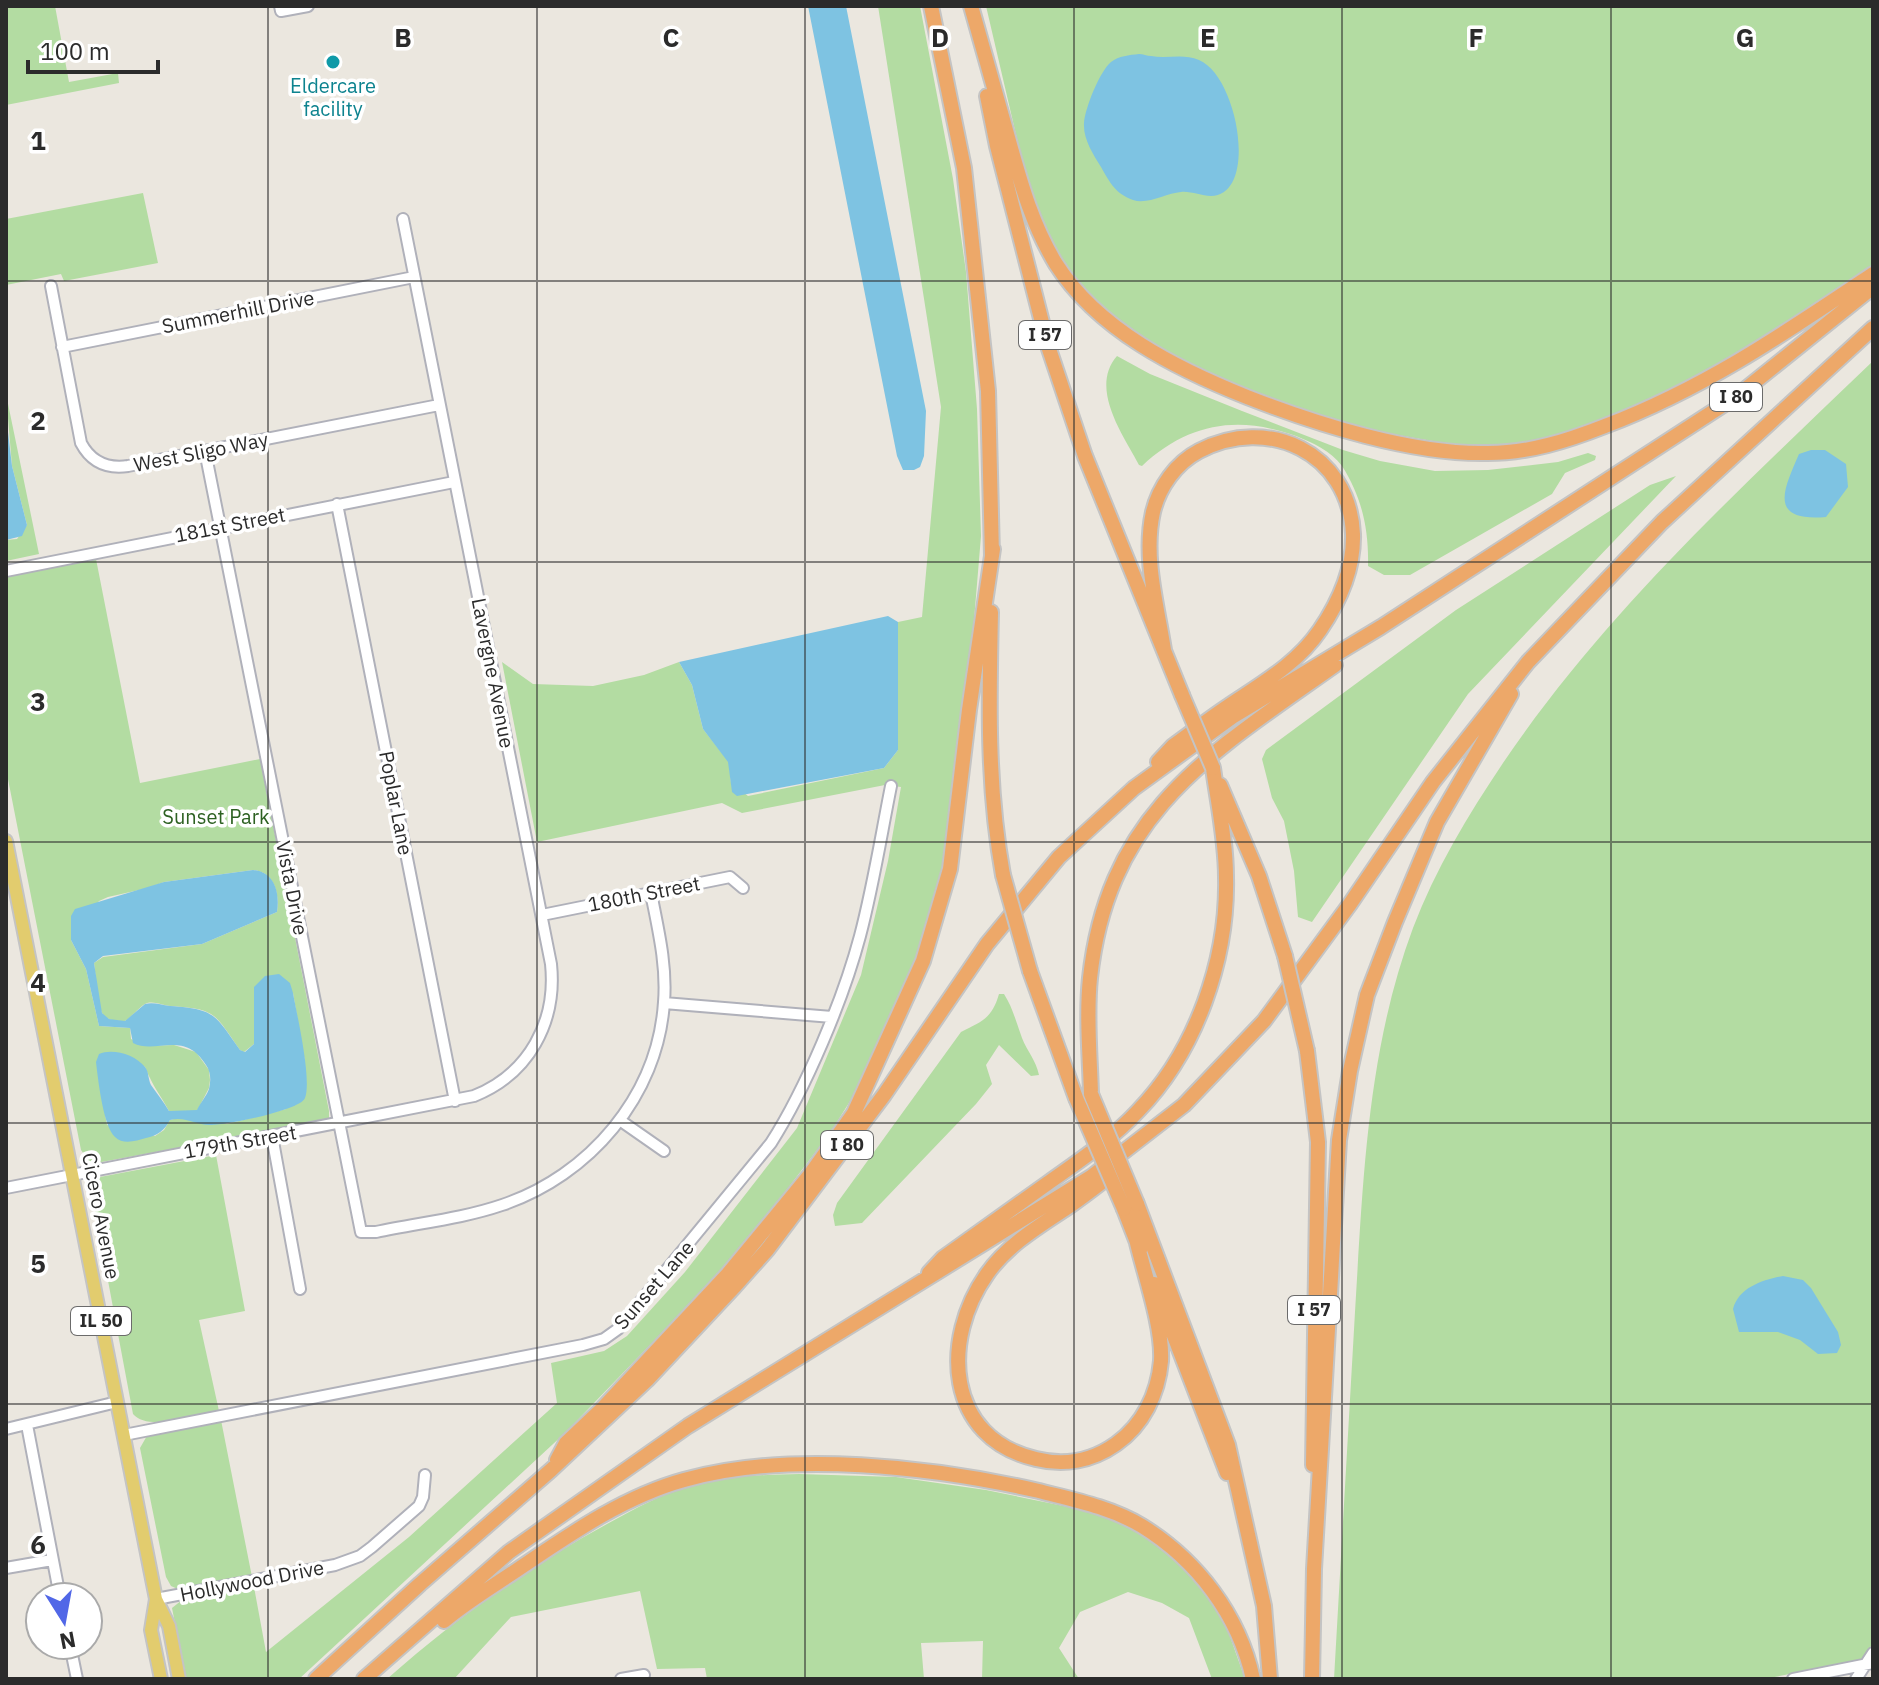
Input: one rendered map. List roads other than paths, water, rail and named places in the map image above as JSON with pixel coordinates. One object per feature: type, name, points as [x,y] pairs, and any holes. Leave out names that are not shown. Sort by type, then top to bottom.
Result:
[{"type":"highway","points":[[931,6],[964,168],[988,391],[993,549],[989,707],[993,823],[1003,875],[1030,971],[1228,1445],[1264,1606],[1270,1679]]},
{"type":"highway","points":[[970,6],[1029,214],[1057,265],[1114,326],[1160,355],[1224,388],[1295,416],[1369,437],[1444,451],[1486,454],[1525,451],[1566,441],[1697,386],[1759,351],[1873,274]]},
{"type":"highway","name":"I 57","points":[[970,6],[997,146],[1048,346],[1085,456],[1213,768],[1224,810],[1259,876],[1285,956],[1307,1051],[1318,1142],[1312,1430],[1312,1679]]},
{"type":"highway","name":"I 80","points":[[316,1679],[551,1470],[647,1380],[767,1250],[884,1095],[987,944],[1059,857],[1134,788],[1232,717],[1381,627],[1737,396],[1873,287]]},
{"type":"highway","name":"I 80","points":[[364,1679],[509,1552],[688,1426],[1091,1177],[1184,1105],[1264,1021],[1350,904],[1433,782],[1528,662],[1662,522],[1873,328]]},
{"type":"highway","points":[[1134,788],[1173,746],[1294,660],[1318,633],[1336,604],[1352,553],[1352,523],[1345,497],[1333,476],[1308,452],[1277,438],[1229,438],[1183,462],[1167,482],[1153,512],[1150,542],[1164,650]]},
{"type":"highway","points":[[551,1470],[566,1443],[657,1352],[739,1262],[809,1176],[854,1113],[923,961],[950,869],[993,549]]},
{"type":"highway","points":[[1084,1096],[1093,952],[1104,906],[1129,850],[1150,817],[1194,768],[1223,743],[1355,651],[1381,627]]},
{"type":"highway","points":[[1314,1569],[1339,1140],[1367,995],[1437,822],[1487,740],[1528,662]]},
{"type":"highway","points":[[915,1287],[943,1258],[1120,1129],[1153,1095],[1170,1071],[1202,1011],[1219,957],[1226,878],[1224,810]]},
{"type":"highway","points":[[1130,1207],[1159,1337],[1161,1359],[1158,1380],[1145,1414],[1124,1438],[1095,1456],[1082,1460],[1047,1462],[1000,1445],[971,1413],[958,1378],[958,1340],[971,1301],[1007,1250],[1158,1139],[1184,1105]]},
{"type":"highway","points":[[1137,1243],[1195,1385],[1246,1527]]},
{"type":"highway","points":[[372,1679],[455,1612],[557,1544],[632,1500],[670,1484],[710,1473],[821,1465],[969,1477],[1082,1501],[1124,1516],[1167,1543],[1194,1567],[1211,1588],[1236,1630],[1253,1679]]},
{"type":"main road","name":"Cicero Avenue","points":[[6,841],[156,1599],[169,1626],[179,1679]]},
{"type":"main road","name":"Cicero Avenue","points":[[156,1599],[151,1630],[161,1679]]},
{"type":"street","points":[[280,6],[281,11],[308,6]]},
{"type":"street","name":"Lavergne Avenue","points":[[403,219],[553,982],[548,1016],[534,1048],[513,1073],[474,1096]]},
{"type":"street","name":"Summerhill Drive","points":[[62,347],[414,277]]},
{"type":"street","name":"West Sligo Way","points":[[51,286],[81,443],[97,462],[108,467],[439,405]]},
{"type":"street","name":"Vista Drive","points":[[205,451],[361,1232],[376,1232],[484,1210],[529,1195],[546,1187],[583,1160],[621,1121]]},
{"type":"street","name":"181st Street","points":[[6,571],[454,482]]},
{"type":"street","name":"Poplar Lane","points":[[337,504],[455,1101]]},
{"type":"street","name":"Sunset Lane","points":[[124,1435],[583,1345],[611,1335],[624,1324],[771,1143],[787,1118],[832,1017],[860,937],[891,786]]},
{"type":"street","name":"180th Street","points":[[542,915],[730,877],[743,888]]},
{"type":"street","points":[[651,893],[663,951],[664,1003],[657,1043],[647,1073],[621,1121],[664,1151]]},
{"type":"street","points":[[664,1003],[832,1017]]},
{"type":"street","name":"179th Street","points":[[6,1188],[474,1096]]},
{"type":"street","points":[[272,1136],[300,1289]]},
{"type":"street","points":[[6,1429],[117,1402]]},
{"type":"street","points":[[27,1425],[57,1581]]},
{"type":"street","name":"Hollywood Drive","points":[[156,1599],[347,1561],[372,1547],[419,1506],[425,1475]]},
{"type":"street","points":[[6,1568],[52,1560]]},
{"type":"street","points":[[1856,1679],[1869,1664],[1873,1653]]},
{"type":"street","points":[[1793,1679],[1869,1664]]},
{"type":"street","points":[[621,1679],[644,1675]]},
{"type":"water","points":[[808,6],[846,6],[926,411],[924,456],[920,467],[914,470],[903,470],[897,456]]},
{"type":"water","points":[[1139,54],[1187,57],[1199,60],[1213,70],[1233,110],[1238,134],[1239,157],[1235,177],[1226,191],[1211,196],[1181,192],[1139,201],[1122,195],[1107,178],[1087,141],[1085,116],[1102,73],[1111,62]]},
{"type":"water","points":[[6,415],[12,466],[27,525],[22,536],[6,540]]},
{"type":"water","points":[[1825,450],[1846,464],[1848,487],[1826,517],[1795,514],[1785,500],[1785,491],[1799,454]]},
{"type":"water","points":[[888,616],[898,622],[898,750],[884,768],[737,796],[732,792],[728,762],[703,729],[692,685],[679,662]]},
{"type":"water","points":[[253,870],[271,879],[278,898],[277,912],[202,944],[103,956],[94,963],[102,1013],[109,1019],[125,1021],[145,1004],[197,1009],[219,1021],[240,1050],[245,1052],[254,1044],[254,987],[265,976],[279,974],[290,983],[293,993],[305,1062],[305,1098],[278,1112],[247,1120],[212,1125],[170,1120],[154,1136],[122,1141],[111,1131],[104,1113],[96,1062],[99,1054],[117,1052],[141,1062],[151,1085],[169,1111],[197,1110],[209,1089],[210,1074],[206,1065],[189,1048],[179,1045],[142,1046],[133,1043],[130,1028],[99,1026],[86,969],[71,940],[71,916],[75,909],[164,882]]},
{"type":"water","points":[[1783,1276],[1803,1280],[1811,1288],[1838,1332],[1841,1345],[1837,1353],[1818,1354],[1800,1340],[1778,1332],[1739,1332],[1733,1309],[1736,1301],[1746,1290],[1760,1282]]},
{"type":"place","name":"Eldercare facility","points":[[333,62]]},
{"type":"park label","name":"Sunset Park","points":[[216,817]]}]
